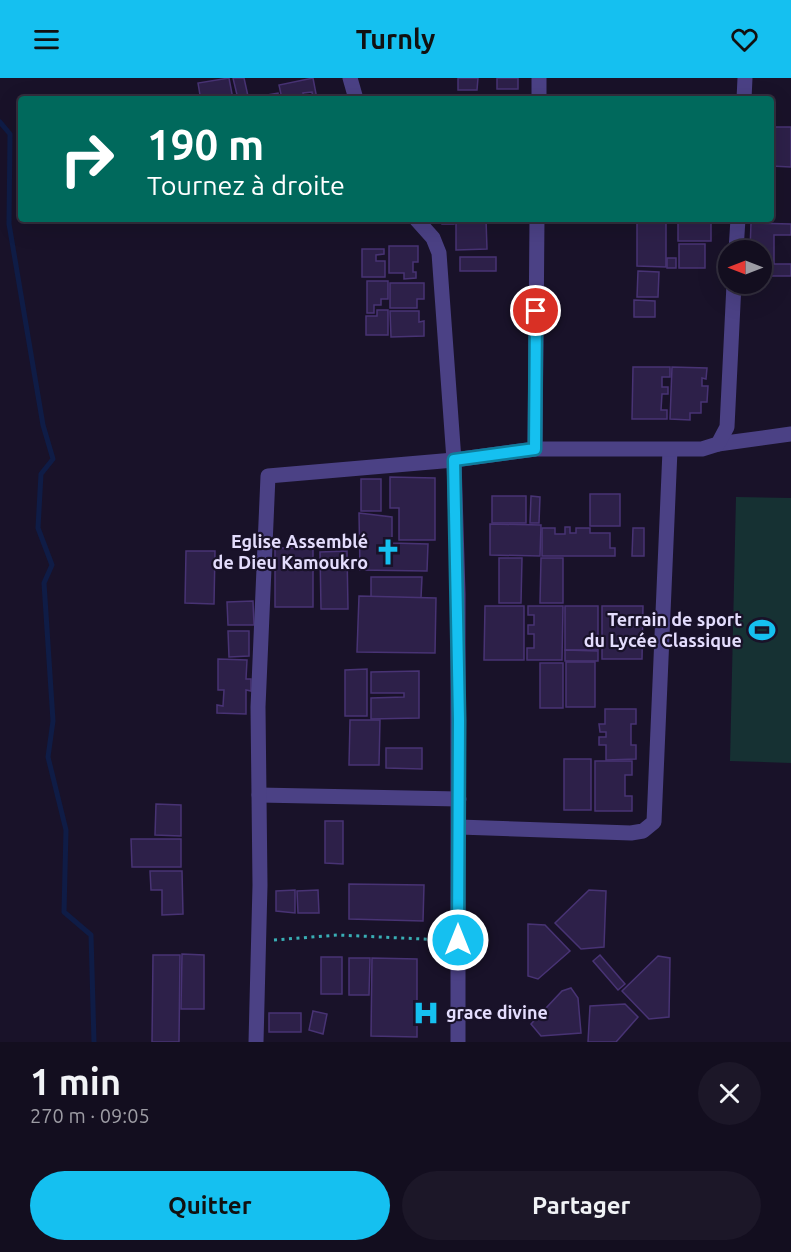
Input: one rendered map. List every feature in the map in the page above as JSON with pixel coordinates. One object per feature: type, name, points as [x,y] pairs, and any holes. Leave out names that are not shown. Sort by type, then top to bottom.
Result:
[{"type":"street","points":[[350,78],[356,96]]},
{"type":"street","points":[[539,78],[539,96]]},
{"type":"street","points":[[744,96],[745,78]]},
{"type":"street","points":[[419,222],[433,238],[439,253],[454,460],[459,799],[458,1042]]},
{"type":"street","points":[[535,449],[537,222]]},
{"type":"street","points":[[737,240],[738,222]]},
{"type":"street","points":[[718,444],[727,427],[734,294]]},
{"type":"street","points":[[256,1042],[260,885],[258,707],[268,476],[454,460],[535,449],[702,449],[718,444],[791,434]]},
{"type":"street","points":[[459,827],[631,833],[643,831],[654,822],[670,450]]},
{"type":"street","points":[[259,795],[459,799]]},
{"type":"path","points":[[257,941],[338,935],[458,940]]},
{"type":"green space","name":"Terrain de sport du Lycée Classique","points":[[736,497],[791,498],[791,763],[730,761]]},
{"type":"building","points":[[229,78],[232,96],[195,96],[200,95],[198,83]]},
{"type":"building","points":[[233,78],[244,78],[248,96],[237,96]]},
{"type":"building","points":[[313,78],[316,96],[313,96],[312,92],[303,93],[304,96],[281,96],[279,85]]},
{"type":"building","points":[[458,78],[478,78],[477,90],[458,90]]},
{"type":"building","points":[[497,78],[518,78],[518,89],[497,89]]},
{"type":"building","points":[[278,93],[278,96],[261,96]]},
{"type":"building","points":[[774,127],[791,127],[791,167],[774,166]]},
{"type":"building","points":[[442,222],[454,222],[454,224],[442,224]]},
{"type":"building","points":[[456,222],[486,222],[487,249],[456,250]]},
{"type":"building","points":[[637,222],[666,222],[666,267],[637,266]]},
{"type":"building","points":[[678,222],[711,222],[711,241],[678,241]]},
{"type":"building","points":[[751,223],[791,224],[791,235],[774,235],[774,264],[791,264],[791,276],[772,276],[772,240],[750,240]]},
{"type":"building","points":[[679,244],[705,244],[705,268],[679,268]]},
{"type":"building","points":[[389,246],[418,246],[418,262],[413,262],[413,272],[416,272],[416,278],[404,279],[404,273],[389,273]]},
{"type":"building","points":[[362,249],[384,249],[384,254],[376,255],[376,261],[385,261],[385,277],[362,277]]},
{"type":"building","points":[[460,257],[496,257],[496,271],[460,271]]},
{"type":"building","points":[[667,258],[676,258],[676,268],[667,268]]},
{"type":"building","points":[[638,271],[659,272],[658,297],[637,297]]},
{"type":"building","points":[[367,281],[388,281],[388,299],[381,299],[381,305],[374,305],[374,313],[367,313]]},
{"type":"building","points":[[390,283],[424,283],[424,299],[417,299],[417,308],[390,308]]},
{"type":"building","points":[[634,300],[655,301],[655,317],[634,317]]},
{"type":"building","points":[[377,310],[388,310],[388,335],[366,335],[366,316],[377,316]]},
{"type":"building","points":[[390,311],[419,311],[419,322],[424,321],[424,336],[391,337]]},
{"type":"building","points":[[633,367],[670,367],[670,377],[662,377],[662,387],[668,387],[668,394],[662,394],[661,410],[667,410],[667,419],[632,419]]},
{"type":"building","points":[[672,367],[707,368],[706,379],[702,378],[702,386],[708,386],[707,402],[701,402],[701,413],[690,413],[690,420],[670,419]]},
{"type":"building","points":[[390,477],[435,478],[435,540],[399,540],[399,508],[390,508]]},
{"type":"building","points":[[361,479],[381,479],[381,511],[361,511]]},
{"type":"building","points":[[590,494],[620,494],[620,526],[590,526]]},
{"type":"building","points":[[492,496],[526,496],[526,523],[492,523]]},
{"type":"building","points":[[531,496],[540,497],[539,523],[530,523]]},
{"type":"building","points":[[359,513],[392,517],[392,543],[428,544],[427,571],[360,570]]},
{"type":"building","points":[[490,524],[541,525],[540,556],[490,555]]},
{"type":"building","points":[[565,527],[570,527],[570,533],[576,533],[576,528],[590,528],[590,533],[610,533],[610,548],[615,548],[615,556],[542,556],[542,528],[555,528],[555,534],[565,534]]},
{"type":"building","points":[[633,528],[644,528],[644,556],[632,556]]},
{"type":"building","points":[[275,548],[313,548],[313,607],[275,607]]},
{"type":"building","points":[[186,551],[215,551],[214,604],[185,603]]},
{"type":"building","points":[[347,551],[348,609],[321,609],[320,552]]},
{"type":"building","points":[[499,558],[522,558],[521,603],[499,603]]},
{"type":"building","points":[[541,558],[563,558],[563,603],[540,603]]},
{"type":"building","points":[[371,577],[422,577],[421,598],[371,597]]},
{"type":"building","points":[[359,596],[436,598],[435,653],[357,652]]},
{"type":"building","points":[[253,601],[254,625],[228,625],[227,602]]},
{"type":"building","points":[[485,606],[524,606],[524,660],[484,660]]},
{"type":"building","points":[[528,606],[563,606],[562,660],[527,660],[527,648],[534,648],[534,634],[528,634],[528,625],[534,625],[534,615],[528,615]]},
{"type":"building","points":[[565,606],[598,606],[598,650],[565,650]]},
{"type":"building","points":[[602,606],[643,606],[642,659],[602,659]]},
{"type":"building","points":[[228,631],[249,631],[249,656],[229,657]]},
{"type":"building","points":[[565,650],[598,651],[598,661],[565,661]]},
{"type":"building","points":[[218,659],[247,660],[246,679],[251,679],[251,691],[246,690],[246,714],[217,713],[217,705],[223,706],[224,690],[218,690]]},
{"type":"building","points":[[566,662],[595,662],[595,707],[566,707]]},
{"type":"building","points":[[540,663],[563,663],[563,708],[540,708]]},
{"type":"building","points":[[367,669],[367,716],[345,716],[345,670]]},
{"type":"building","points":[[419,671],[419,718],[371,719],[371,698],[404,697],[404,693],[371,693],[371,672]]},
{"type":"building","points":[[605,709],[636,709],[636,724],[631,724],[631,745],[636,745],[636,759],[606,760],[606,745],[599,745],[599,737],[606,737],[606,732],[600,732],[599,724],[605,724]]},
{"type":"building","points":[[350,720],[380,720],[379,765],[349,765]]},
{"type":"building","points":[[386,748],[422,748],[422,769],[386,768]]},
{"type":"building","points":[[564,759],[591,759],[591,810],[564,810]]},
{"type":"building","points":[[595,761],[632,761],[632,775],[625,775],[625,796],[632,796],[632,811],[595,811]]},
{"type":"building","points":[[156,804],[181,805],[181,836],[155,835]]},
{"type":"building","points":[[325,821],[343,821],[343,864],[325,863]]},
{"type":"building","points":[[131,839],[181,839],[181,867],[132,867]]},
{"type":"building","points":[[150,871],[182,871],[183,914],[162,915],[162,890],[151,890]]},
{"type":"building","points":[[349,884],[424,885],[423,921],[349,919]]},
{"type":"building","points":[[295,890],[295,913],[276,911],[276,891]]},
{"type":"building","points":[[318,890],[319,913],[298,913],[297,891]]},
{"type":"building","points":[[589,890],[606,891],[604,947],[581,949],[555,923]]},
{"type":"building","points":[[528,924],[545,925],[570,951],[538,979],[528,976]]},
{"type":"building","points":[[182,954],[204,955],[204,1009],[181,1009]]},
{"type":"building","points":[[153,955],[180,955],[179,1042],[152,1042]]},
{"type":"building","points":[[600,955],[625,984],[618,990],[593,961]]},
{"type":"building","points":[[658,956],[670,958],[669,1017],[649,1019],[622,991]]},
{"type":"building","points":[[321,957],[342,957],[342,994],[321,994]]},
{"type":"building","points":[[349,958],[370,958],[369,995],[349,995]]},
{"type":"building","points":[[372,958],[417,959],[417,1037],[371,1036]]},
{"type":"building","points":[[571,988],[578,998],[581,1033],[541,1036],[531,1024],[562,991]]},
{"type":"building","points":[[625,1004],[638,1017],[616,1042],[588,1042],[590,1006]]},
{"type":"building","points":[[313,1011],[327,1014],[323,1034],[309,1030]]},
{"type":"building","points":[[269,1013],[301,1013],[301,1032],[269,1032]]},
{"type":"waterway","points":[[0,122],[10,134],[9,224],[43,425],[53,459],[41,474],[38,528],[52,565],[44,583],[53,721],[48,757],[66,830],[64,912],[91,935],[94,1042]]},
{"type":"place","name":"Eglise Assemblé de Dieu Kamoukro","points":[[388,552]]},
{"type":"place","name":"Terrain de sport du Lycée Classique","points":[[762,630]]},
{"type":"place","name":"grace divine","points":[[426,1013]]},
{"type":"route","points":[[458,940],[458,594],[454,460],[535,449],[536,311]]}]
